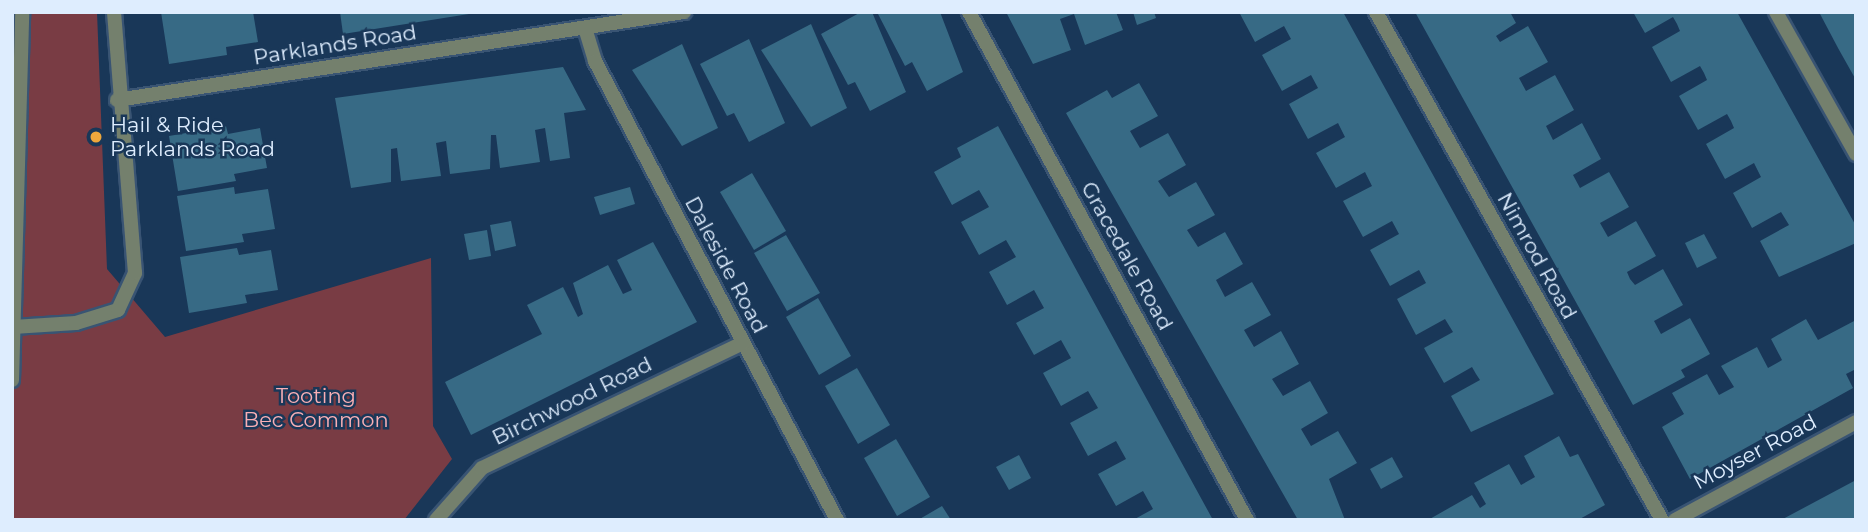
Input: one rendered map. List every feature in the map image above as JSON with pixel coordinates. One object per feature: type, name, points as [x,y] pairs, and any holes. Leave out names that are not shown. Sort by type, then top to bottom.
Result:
[{"type":"street","points":[[12,380],[22,12]]},
{"type":"street","points":[[13,327],[76,323],[118,310],[135,273],[117,100],[114,12]]},
{"type":"street","name":"Parklands Road","points":[[117,100],[684,12]]},
{"type":"street","name":"Gracedale Road","points":[[970,12],[1247,520]]},
{"type":"street","name":"Nimrod Road","points":[[1376,12],[1662,520]]},
{"type":"street","points":[[1776,12],[1856,154]]},
{"type":"street","name":"Daleside Road","points":[[585,28],[595,61],[836,520]]},
{"type":"street","name":"Birchwood Road","points":[[436,520],[482,468],[743,343]]},
{"type":"street","name":"Moyser Road","points":[[1675,520],[1856,422]]},
{"type":"green space","name":"Tooting Bec Common","points":[[12,12],[97,12],[107,269],[165,337],[431,258],[433,426],[452,459],[404,520],[12,520]]},
{"type":"building","points":[[161,12],[253,12],[258,42],[226,47],[227,55],[169,64]]},
{"type":"building","points":[[340,12],[469,12],[469,14],[343,34]]},
{"type":"building","points":[[861,12],[872,12],[906,92],[870,111],[855,82],[848,85],[821,34]]},
{"type":"building","points":[[940,12],[963,72],[927,91],[912,62],[905,66],[878,14]]},
{"type":"building","points":[[1006,12],[1116,12],[1123,30],[1085,45],[1074,14],[1060,19],[1071,50],[1033,64]]},
{"type":"building","points":[[1133,12],[1154,12],[1156,18],[1137,25]]},
{"type":"building","points":[[1239,12],[1343,12],[1554,394],[1471,432],[1451,396],[1480,380],[1472,367],[1444,383],[1424,348],[1453,332],[1445,319],[1416,335],[1397,299],[1426,283],[1419,270],[1390,286],[1370,250],[1399,234],[1392,221],[1363,237],[1343,201],[1372,186],[1365,172],[1336,188],[1316,153],[1345,137],[1338,123],[1308,139],[1289,104],[1318,88],[1311,75],[1282,91],[1262,55],[1291,39],[1284,26],[1255,42]]},
{"type":"building","points":[[1415,12],[1510,12],[1516,23],[1496,36],[1500,42],[1528,26],[1548,62],[1519,78],[1526,91],[1555,75],[1574,110],[1546,126],[1553,140],[1582,123],[1601,159],[1573,175],[1580,188],[1609,172],[1629,207],[1600,223],[1608,237],[1636,221],[1656,256],[1627,272],[1630,279],[1635,285],[1663,269],[1683,305],[1654,321],[1661,334],[1690,318],[1710,354],[1681,370],[1685,377],[1633,405]]},
{"type":"building","points":[[1633,12],[1737,12],[1856,226],[1856,243],[1779,277],[1760,241],[1789,225],[1781,212],[1752,228],[1733,193],[1761,177],[1754,163],[1725,179],[1706,144],[1734,128],[1731,121],[1727,114],[1698,130],[1679,96],[1707,80],[1704,73],[1700,66],[1671,82],[1652,47],[1680,31],[1677,24],[1673,17],[1645,33]]},
{"type":"building","points":[[1819,12],[1856,12],[1856,80],[1838,48]]},
{"type":"building","points":[[811,24],[847,108],[811,127],[761,50]]},
{"type":"building","points":[[749,39],[785,123],[749,142],[734,113],[727,116],[700,64]]},
{"type":"building","points":[[682,44],[718,128],[682,146],[632,70]]},
{"type":"building","points":[[563,67],[586,110],[564,113],[570,158],[550,161],[545,128],[535,130],[540,162],[500,168],[496,135],[491,135],[490,169],[450,174],[446,141],[436,143],[441,176],[401,181],[397,148],[391,149],[391,182],[351,188],[335,98]]},
{"type":"building","points":[[1139,83],[1158,116],[1130,131],[1140,148],[1168,133],[1186,165],[1158,181],[1169,197],[1196,182],[1215,215],[1187,230],[1198,247],[1225,232],[1243,264],[1216,280],[1225,297],[1252,282],[1271,315],[1244,330],[1254,347],[1281,331],[1299,364],[1272,379],[1283,396],[1310,381],[1328,413],[1301,429],[1311,446],[1338,431],[1357,463],[1329,479],[1345,520],[1298,520],[1066,113],[1107,90],[1112,98]]},
{"type":"building","points":[[226,126],[228,134],[260,128],[267,168],[234,174],[236,181],[178,191],[169,136]]},
{"type":"building","points":[[998,126],[1213,520],[1133,520],[1153,509],[1143,491],[1116,506],[1098,474],[1126,459],[1116,441],[1088,456],[1070,423],[1098,408],[1088,391],[1061,406],[1043,373],[1071,358],[1061,340],[1034,355],[1016,323],[1044,308],[1034,290],[1007,305],[989,272],[1016,257],[1006,240],[979,255],[961,222],[989,207],[979,190],[952,205],[934,172],[961,157],[957,148]]},
{"type":"building","points":[[752,173],[786,231],[754,250],[720,192]]},
{"type":"building","points":[[234,187],[235,194],[268,189],[275,229],[242,234],[244,242],[186,251],[177,196]]},
{"type":"building","points":[[630,187],[635,204],[600,215],[594,197]]},
{"type":"building","points":[[511,221],[516,246],[495,251],[490,225]]},
{"type":"building","points":[[487,230],[491,256],[469,260],[464,234]]},
{"type":"building","points":[[1704,234],[1717,258],[1697,268],[1685,243]]},
{"type":"building","points":[[786,235],[820,293],[787,311],[754,253]]},
{"type":"building","points":[[653,242],[697,322],[471,435],[445,382],[542,334],[527,305],[563,287],[578,317],[583,314],[573,283],[608,265],[623,294],[632,290],[617,260]]},
{"type":"building","points":[[237,248],[239,255],[271,250],[278,290],[245,295],[247,303],[189,313],[180,257]]},
{"type":"building","points":[[818,298],[851,356],[819,375],[786,317]]},
{"type":"building","points":[[1806,319],[1818,340],[1856,320],[1856,369],[1846,374],[1853,388],[1690,479],[1662,427],[1684,414],[1672,393],[1707,374],[1719,395],[1734,387],[1721,366],[1757,347],[1768,368],[1782,360],[1771,339]]},
{"type":"building","points":[[857,368],[890,425],[858,444],[825,386]]},
{"type":"building","points":[[1559,436],[1570,457],[1578,454],[1605,505],[1578,520],[1428,520],[1472,495],[1480,508],[1486,504],[1474,483],[1509,464],[1521,485],[1535,477],[1524,456]]},
{"type":"building","points":[[896,439],[930,497],[897,516],[864,458]]},
{"type":"building","points":[[1019,455],[1031,478],[1009,490],[996,467]]},
{"type":"building","points":[[1392,457],[1403,477],[1381,489],[1370,469]]},
{"type":"building","points":[[1856,480],[1856,520],[1781,520]]},
{"type":"building","points":[[942,506],[951,520],[918,520]]},
{"type":"place","name":"Hail & Ride Parklands Road","points":[[96,137]]}]
